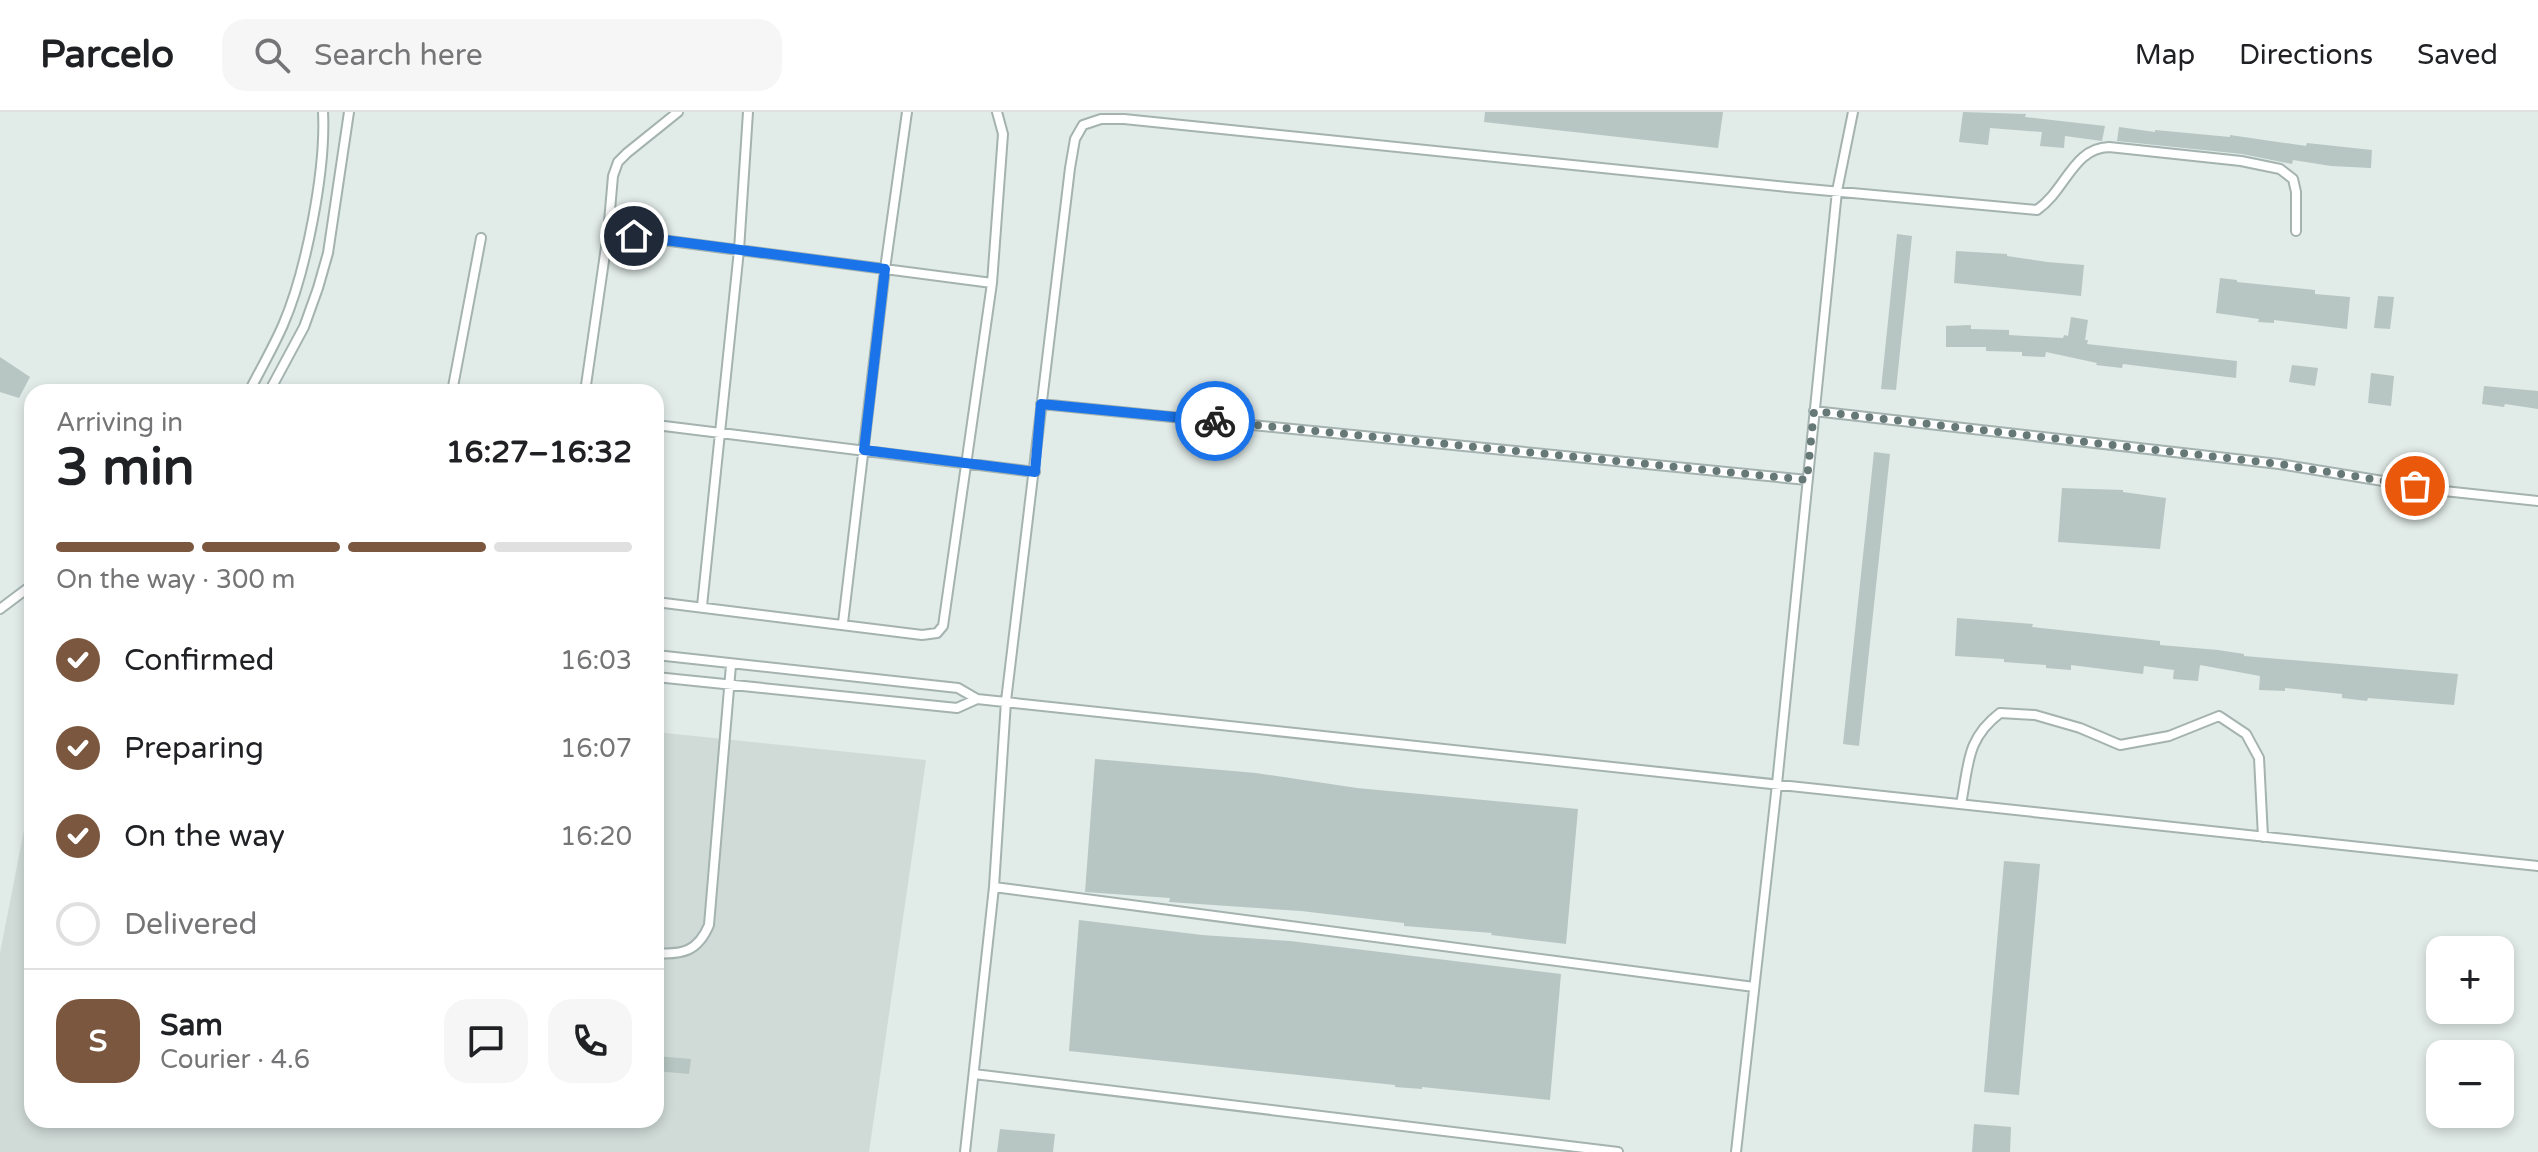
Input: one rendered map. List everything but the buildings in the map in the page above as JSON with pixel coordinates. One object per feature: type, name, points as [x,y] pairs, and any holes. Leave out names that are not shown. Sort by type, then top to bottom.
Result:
[{"type":"lane","points":[[253,384],[283,325],[308,243],[320,166],[323,112]]},
{"type":"lane","points":[[273,384],[304,327],[328,253],[349,112]]},
{"type":"lane","points":[[586,384],[613,176],[618,162],[678,112]]},
{"type":"lane","points":[[702,606],[739,250],[748,112]]},
{"type":"lane","points":[[843,623],[907,112]]},
{"type":"lane","points":[[664,603],[922,635],[937,633],[943,626],[992,283],[1003,134],[997,112]]},
{"type":"lane","points":[[1736,1152],[1837,191],[1853,112]]},
{"type":"lane","points":[[965,1152],[994,887],[1006,701],[1075,139],[1083,125],[1101,119],[1124,119],[2037,210],[2050,201],[2082,158],[2094,148],[2109,147],[2241,161],[2280,169],[2293,179],[2296,231]]},
{"type":"lane","points":[[608,233],[992,283]]},
{"type":"lane","points":[[454,384],[481,238]]},
{"type":"lane","points":[[1041,404],[1807,480]]},
{"type":"lane","points":[[1814,411],[2279,464],[2444,491],[2538,501]]},
{"type":"lane","points":[[664,426],[1035,472]]},
{"type":"lane","points":[[0,609],[24,591]]},
{"type":"lane","points":[[664,656],[958,688],[977,699],[2538,866]]},
{"type":"lane","points":[[664,954],[692,951],[703,939],[709,925],[731,665]]},
{"type":"lane","points":[[664,678],[957,708],[977,699]]},
{"type":"lane","points":[[1961,804],[1971,750],[1982,727],[2000,713],[2035,715],[2080,728],[2120,745],[2169,736],[2219,716],[2246,734],[2259,758],[2263,837]]},
{"type":"lane","points":[[994,887],[1754,987]]},
{"type":"lane","points":[[974,1074],[1618,1152]]},
{"type":"shaded area","points":[[664,733],[926,760],[869,1152],[0,1152],[0,953],[24,830],[24,1128],[664,1128]]},
{"type":"way so far","points":[[1215,421],[1807,480],[1814,411],[2279,464],[2415,486]]},
{"type":"route","points":[[634,236],[885,269],[864,450],[1035,472],[1041,404],[1215,421]]}]
